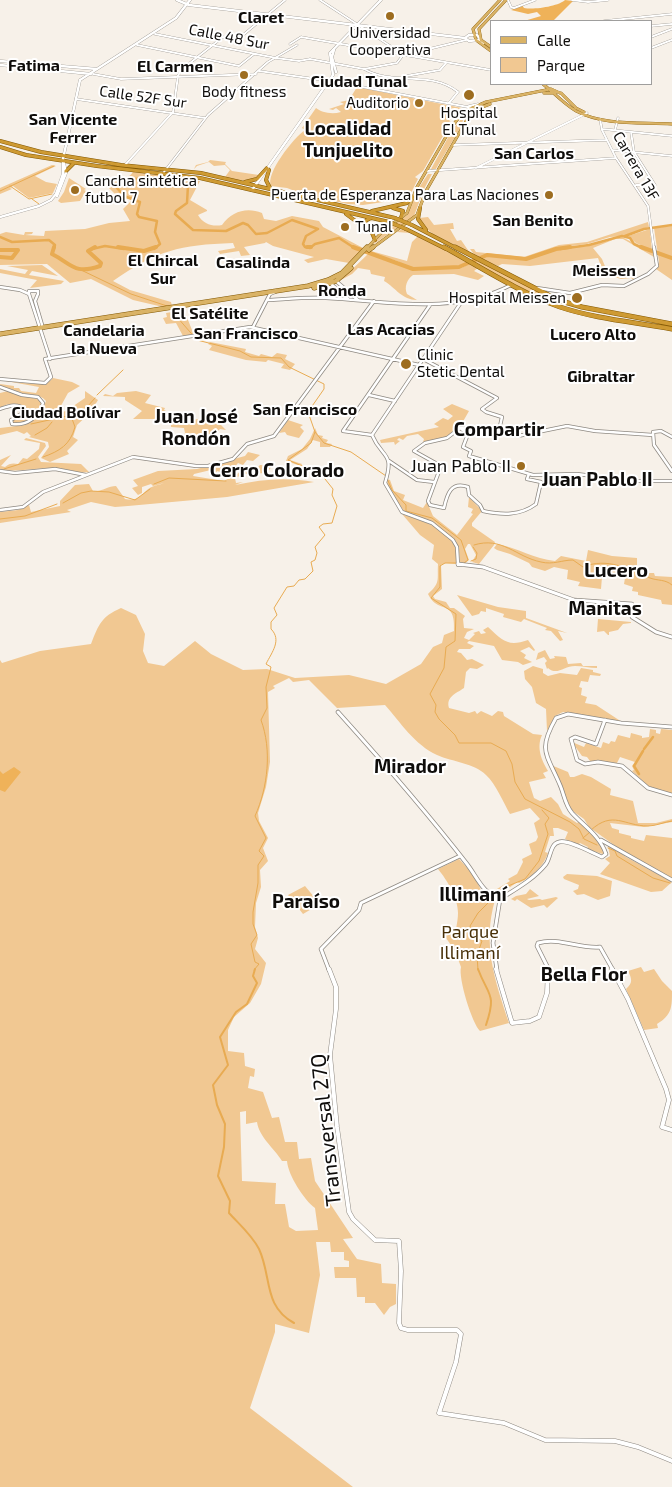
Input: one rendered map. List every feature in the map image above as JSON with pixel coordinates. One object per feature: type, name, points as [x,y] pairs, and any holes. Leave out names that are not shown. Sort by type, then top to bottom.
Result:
[{"type":"highway","points":[[0,145],[36,156],[63,158]]},
{"type":"highway","points":[[0,145],[41,154]]},
{"type":"highway","points":[[0,145],[41,154]]},
{"type":"highway","points":[[0,145],[6,148],[63,158],[140,169],[195,174],[377,219],[406,229],[459,254],[463,254],[456,248]]},
{"type":"highway","points":[[32,152],[63,158],[76,163]]},
{"type":"highway","points":[[36,156],[41,154]]},
{"type":"highway","points":[[91,162],[128,170],[291,194]]},
{"type":"highway","points":[[65,174],[70,165],[76,163],[91,162],[148,168],[275,190],[394,218],[412,224],[542,293],[579,306],[672,324]]},
{"type":"highway","points":[[128,170],[148,168]]},
{"type":"highway","points":[[237,181],[255,180],[268,169]]},
{"type":"highway","points":[[268,169],[266,184],[275,190]]},
{"type":"highway","points":[[165,171],[190,172],[237,181],[255,188]]},
{"type":"highway","points":[[190,172],[195,174]]},
{"type":"highway","points":[[212,181],[219,181]]},
{"type":"highway","points":[[361,210],[373,210],[406,203],[413,197]]},
{"type":"highway","points":[[337,210],[341,207],[353,208]]},
{"type":"highway","points":[[394,218],[386,211],[397,208],[404,211],[401,218]]},
{"type":"highway","points":[[420,208],[418,220],[432,235]]},
{"type":"highway","points":[[337,210],[351,216],[374,234],[375,240]]},
{"type":"highway","points":[[377,219],[367,219],[365,224],[374,229],[389,224]]},
{"type":"highway","points":[[446,248],[468,262],[552,304],[580,312],[672,329]]},
{"type":"highway","points":[[550,296],[570,306],[552,304]]},
{"type":"main road","points":[[180,0],[359,26],[466,37],[490,46]]},
{"type":"main road","points":[[180,0],[189,2]]},
{"type":"main road","points":[[255,188],[330,81],[334,72],[331,62],[332,54],[339,44],[359,26],[382,0]]},
{"type":"main road","points":[[490,50],[477,41],[473,34],[475,26],[500,0]]},
{"type":"main road","points":[[477,41],[480,27],[507,0]]},
{"type":"main road","points":[[0,217],[36,209],[56,198],[65,174],[63,158],[81,83],[97,70],[177,20],[189,2]]},
{"type":"main road","points":[[136,46],[176,18],[189,2]]},
{"type":"main road","points":[[466,37],[473,34]]},
{"type":"main road","points":[[0,61],[97,70]]},
{"type":"main road","points":[[324,61],[331,62]]},
{"type":"main road","points":[[0,66],[92,74]]},
{"type":"main road","points":[[548,88],[577,112],[618,119]]},
{"type":"main road","points":[[270,293],[330,280],[342,273],[363,254],[389,224],[401,218],[408,211],[413,197],[458,117],[470,107],[548,88],[562,94],[576,108],[586,114],[600,119],[672,123]]},
{"type":"main road","points":[[367,250],[410,221],[420,208],[426,191],[468,117],[473,112],[492,103],[546,92],[555,93]]},
{"type":"main road","points":[[576,117],[579,115],[577,112]]},
{"type":"main road","points":[[0,217],[39,206],[51,200],[56,194],[65,174]]},
{"type":"main road","points":[[0,336],[50,326],[178,308],[330,283],[344,276],[363,254]]},
{"type":"main road","points":[[0,336],[31,329],[170,309]]},
{"type":"street","points":[[125,165],[172,113],[178,76],[181,70],[223,37],[237,40],[285,0]]},
{"type":"street","points":[[320,0],[404,55]]},
{"type":"street","points":[[507,0],[511,7],[515,8],[535,0]]},
{"type":"street","points":[[572,0],[592,2],[608,0]]},
{"type":"street","points":[[272,11],[278,11]]},
{"type":"street","points":[[614,20],[672,14]]},
{"type":"street","points":[[264,18],[269,20]]},
{"type":"street","points":[[652,26],[672,24]]},
{"type":"street","points":[[652,37],[672,29]]},
{"type":"street","name":"Calle 48 Sur","points":[[156,34],[276,58],[299,61],[308,59],[324,61]]},
{"type":"street","points":[[165,171],[206,118],[259,71],[276,58],[297,46],[290,44],[301,37],[490,70]]},
{"type":"street","points":[[331,62],[364,69],[396,63],[404,55],[466,37]]},
{"type":"street","points":[[652,48],[672,40]]},
{"type":"street","points":[[136,46],[239,66],[254,54]]},
{"type":"street","points":[[364,69],[369,73],[394,77],[410,76],[440,70],[447,62]]},
{"type":"street","points":[[259,71],[330,81],[470,107],[474,109],[473,112]]},
{"type":"street","points":[[92,74],[121,80],[256,74]]},
{"type":"street","points":[[410,76],[452,85],[458,92],[449,103]]},
{"type":"street","name":"Calle 52F Sur","points":[[76,99],[206,118]]},
{"type":"street","points":[[463,106],[478,104]]},
{"type":"street","points":[[474,169],[586,114]]},
{"type":"street","name":"Carrera 13F","points":[[551,291],[570,293],[602,285],[624,286],[654,270],[657,263],[647,202],[616,158],[602,129],[600,119]]},
{"type":"street","points":[[616,130],[618,119]]},
{"type":"street","points":[[602,129],[672,136]]},
{"type":"street","points":[[630,132],[634,152],[655,186],[635,185]]},
{"type":"street","points":[[453,145],[607,140]]},
{"type":"street","points":[[612,150],[672,156]]},
{"type":"street","points":[[427,171],[437,172],[616,158]]},
{"type":"street","points":[[336,281],[358,300]]},
{"type":"street","points":[[330,283],[348,300]]},
{"type":"street","points":[[268,300],[318,298],[430,304],[491,296],[513,285]]},
{"type":"street","points":[[0,286],[20,290],[38,290],[38,294]]},
{"type":"street","points":[[532,287],[551,291]]},
{"type":"street","points":[[20,290],[29,294],[38,294]]},
{"type":"street","points":[[29,294],[32,290]]},
{"type":"street","points":[[542,293],[544,290],[551,291]]},
{"type":"street","points":[[253,327],[270,293]]},
{"type":"street","points":[[29,294],[50,358]]},
{"type":"street","points":[[38,294],[35,300],[41,328]]},
{"type":"street","points":[[0,510],[23,507],[36,496],[133,457],[193,466],[208,466],[238,456],[245,446],[274,436],[374,301]]},
{"type":"street","points":[[372,435],[462,301]]},
{"type":"street","points":[[372,435],[343,431],[430,304]]},
{"type":"street","points":[[0,379],[44,383],[51,378],[45,360],[50,358],[253,327],[419,365]]},
{"type":"street","points":[[423,359],[497,398],[482,409],[488,414],[500,415],[503,419],[500,425],[491,432]]},
{"type":"street","points":[[0,387],[42,399],[42,408],[39,414],[23,425],[12,424],[11,419],[25,410],[22,406],[14,405],[0,409]]},
{"type":"street","points":[[369,395],[395,401]]},
{"type":"street","points":[[529,474],[527,479],[541,482],[536,504],[530,509],[513,514],[483,511],[480,505],[469,495],[466,485],[451,487],[444,508],[429,504],[434,482],[441,466],[414,451],[425,442],[445,439],[460,428],[522,436],[565,426],[595,431],[654,433],[661,431],[671,437]]},
{"type":"street","points":[[460,428],[468,434],[463,448],[470,451],[468,456],[515,471],[533,475],[577,474],[633,481],[672,480]]},
{"type":"street","points":[[654,433],[653,444],[672,471]]},
{"type":"street","points":[[372,435],[375,442],[386,452],[389,461],[388,476],[385,480],[386,487],[402,512],[432,523],[453,540],[458,548],[458,564],[481,567],[574,600],[632,604],[632,617],[656,632],[672,637]]},
{"type":"street","points":[[389,461],[418,481],[434,482]]},
{"type":"street","points":[[0,472],[12,473],[55,469],[85,476]]},
{"type":"street","points":[[0,472],[14,475],[53,470],[85,476]]},
{"type":"street","points":[[73,480],[74,474]]},
{"type":"street","points":[[338,712],[411,793],[476,875],[484,890],[491,896],[500,899]]},
{"type":"street","points":[[672,727],[605,720],[570,714],[560,716],[555,720],[544,743],[545,758],[552,769],[568,807],[588,830],[599,840],[672,880]]},
{"type":"street","points":[[605,720],[597,742],[594,744],[578,738],[571,739],[576,758],[586,765],[605,762],[622,766],[648,788],[672,795]]},
{"type":"street","points":[[599,840],[606,852],[604,857],[565,841],[559,841],[554,844],[546,864],[532,879],[500,899],[492,943],[497,974],[512,1023],[538,1017],[548,988],[548,968],[536,946],[538,943],[558,940],[587,949],[600,947],[628,999],[666,1089],[669,1100],[662,1125],[665,1129],[672,1130]]},
{"type":"street","name":"Transversal 27Q","points":[[460,856],[361,903],[359,910],[337,935],[321,949],[336,987],[336,1009],[330,1055],[337,1128],[349,1208],[353,1219],[375,1240],[399,1241],[401,1271],[399,1323],[401,1328],[408,1330],[456,1330],[461,1334],[453,1371],[439,1413],[504,1423],[545,1440],[614,1441],[638,1447],[672,1461]]},
{"type":"green space","points":[[357,87],[462,108],[449,121],[451,122],[423,171],[415,177],[418,179],[410,195],[404,199],[363,205],[348,204],[305,195],[287,188],[271,186],[270,180],[276,165],[288,148],[305,130],[302,128],[316,108],[327,113],[341,112],[336,108],[333,110],[329,109],[344,104],[340,102],[349,100]]},
{"type":"green space","points":[[472,109],[466,120],[463,120],[461,127],[434,172],[430,171],[452,130],[461,119],[459,119],[466,111]]},
{"type":"green space","points":[[210,160],[226,162],[225,164],[232,171],[259,175],[251,180],[225,177],[230,170],[225,165],[214,166],[209,162],[194,169],[196,165]]},
{"type":"green space","points":[[52,165],[56,166],[35,176],[46,182],[57,184],[53,193],[29,198],[13,186],[10,188],[12,189],[0,194],[0,188]]},
{"type":"green space","points":[[133,172],[200,181],[190,200],[207,210],[198,215],[208,224],[222,225],[230,216],[245,210],[262,213],[264,219],[276,221],[292,216],[319,221],[323,227],[365,249],[349,263],[326,259],[308,263],[304,260],[314,257],[273,246],[266,242],[244,247],[250,255],[241,256],[239,251],[220,254],[218,251],[235,248],[233,243],[198,245],[157,256],[143,262],[113,281],[130,290],[171,302],[172,306],[163,307],[133,300],[91,279],[70,283],[47,264],[0,265],[0,234],[6,232],[24,235],[25,232],[33,232],[32,234],[25,235],[44,236],[45,231],[85,229],[109,223],[130,221],[123,209],[132,200],[117,196],[106,185],[103,186],[102,182],[119,181],[127,178]]},
{"type":"green space","points":[[428,174],[432,174],[414,216],[371,246],[386,230],[407,215],[418,189]]},
{"type":"green space","points":[[69,178],[86,189],[84,190],[86,191],[80,201],[61,203],[58,201],[64,192]]},
{"type":"green space","points":[[428,217],[434,225],[453,223],[454,229],[450,229],[457,241],[461,240],[470,253],[434,235],[419,218]]},
{"type":"green space","points":[[648,222],[649,227],[624,236],[556,248],[526,258],[492,254],[476,257],[470,249],[474,249],[476,252],[524,257],[559,245],[587,242]]},
{"type":"green space","points":[[672,226],[672,280],[656,269],[659,262],[654,228]]},
{"type":"green space","points":[[402,229],[415,235],[397,232]]},
{"type":"green space","points":[[650,229],[652,251],[636,243],[628,236]]},
{"type":"green space","points":[[418,236],[444,248],[467,263],[457,266],[411,268],[397,261],[370,253],[371,251],[407,261],[412,242]]},
{"type":"green space","points":[[622,237],[653,253],[654,257],[623,239],[615,239],[593,248],[602,259],[607,271],[620,277],[633,277],[634,280],[631,278],[621,279],[604,274],[598,258],[530,266],[502,264],[498,266],[480,259],[491,255],[516,260],[527,259],[558,249],[588,246]]},
{"type":"green space","points":[[368,254],[413,270],[461,268],[470,264],[478,268],[474,271],[484,276],[478,280],[454,274],[413,275],[407,283],[406,291],[407,294],[417,300],[403,296],[384,281],[385,277],[371,274],[370,270],[358,268],[341,280]]},
{"type":"green space","points":[[477,260],[569,306],[538,296],[472,263]]},
{"type":"green space","points":[[42,265],[58,276],[32,271],[29,275],[64,281],[61,284],[30,288],[37,280],[0,273],[0,269],[25,274],[28,270],[7,266]]},
{"type":"green space","points":[[184,310],[194,335],[183,336],[176,323],[166,324],[163,318],[167,317],[166,313]]},
{"type":"green space","points":[[210,342],[246,349],[245,352],[259,356],[261,354],[272,357],[277,353],[287,355],[285,359],[295,364],[290,370],[281,368],[284,364],[268,360],[266,362],[246,360],[209,350],[212,346],[208,344]]},
{"type":"green space","points":[[53,378],[72,382],[80,386],[68,393],[57,413],[66,411],[85,398],[85,391],[98,400],[90,413],[77,425],[73,437],[78,440],[67,451],[69,454],[50,462],[41,458],[49,447],[48,442],[29,437],[31,436],[27,432],[24,434],[17,431],[0,435],[0,428],[25,425],[40,415],[46,401],[41,397],[22,393],[0,386],[0,384],[14,386],[14,388],[19,388],[21,391],[36,393],[39,387],[0,380],[36,384]]},
{"type":"green space","points":[[8,391],[40,400],[42,402],[40,410],[22,424],[15,424],[12,422],[25,412],[26,407],[20,404],[13,404],[0,408],[0,393]]},
{"type":"green space","points":[[136,391],[151,395],[145,403],[165,408],[164,410],[166,411],[159,419],[133,419],[142,411],[125,400],[125,397],[103,396],[105,394],[113,396],[117,393]]},
{"type":"green space","points":[[452,404],[469,411],[461,425],[446,437],[423,442],[424,439],[418,434],[407,436],[403,440],[399,438],[397,440],[400,441],[395,445],[394,442],[381,443],[380,440],[439,427],[434,424],[443,418],[448,420],[453,416],[443,409]]},
{"type":"green space","points":[[205,419],[220,424],[226,430],[220,429],[215,431],[210,437],[198,438],[191,442],[183,436],[185,433],[184,428],[171,427],[171,420]]},
{"type":"green space","points":[[288,420],[303,425],[300,427],[304,431],[299,438],[287,435],[285,432],[279,433]]},
{"type":"green space","points":[[315,428],[318,435],[328,440],[326,443],[332,444],[330,447],[320,447],[320,442],[313,440],[307,449],[290,460],[302,464],[301,466],[286,461],[288,456],[302,449],[310,439]]},
{"type":"green space","points":[[26,438],[45,443],[46,446],[38,457],[41,462],[81,464],[89,472],[58,468],[0,470],[0,460],[11,455],[1,466],[18,464],[23,458],[27,459],[39,449],[40,443],[24,440]]},
{"type":"green space","points":[[248,452],[260,455],[253,461],[247,460],[243,465],[238,463],[234,468],[228,467],[221,472],[217,471],[215,475],[211,473],[215,469],[194,474],[193,476],[224,481],[248,468],[257,468],[260,465],[272,466],[267,473],[245,474],[235,478],[236,483],[243,482],[235,485],[274,479],[314,482],[227,497],[128,506],[115,507],[91,502],[67,510],[71,512],[0,523],[0,512],[18,510],[29,505],[31,512],[60,506],[60,501],[75,485],[89,484],[93,491],[116,486],[125,499],[133,499],[138,498],[151,488],[164,483],[142,487],[142,493],[138,495],[132,488],[138,486],[133,480],[158,471],[197,469],[245,456]]},
{"type":"green space","points":[[387,479],[390,480],[394,491],[405,495],[403,500],[423,508],[427,502],[433,516],[457,535],[473,514],[471,513],[473,509],[468,507],[469,497],[482,511],[472,523],[472,526],[495,542],[494,545],[479,564],[472,562],[476,555],[470,544],[468,544],[465,549],[469,560],[463,565],[460,564],[456,541],[430,522],[406,514],[388,488]]},
{"type":"green space","points":[[402,514],[446,533],[455,545],[456,564],[446,563],[441,565],[442,589],[433,596],[435,599],[446,602],[450,608],[454,608],[465,616],[463,619],[464,628],[474,629],[467,632],[464,638],[469,640],[475,634],[473,633],[479,631],[481,634],[486,633],[483,630],[488,627],[498,636],[511,643],[528,640],[535,650],[529,647],[520,651],[526,655],[524,658],[532,662],[523,665],[518,662],[502,660],[494,646],[469,641],[467,643],[474,646],[470,649],[459,649],[457,652],[461,653],[467,660],[472,659],[484,665],[477,669],[470,668],[466,672],[464,688],[450,698],[449,708],[469,713],[475,711],[477,714],[481,711],[492,716],[498,711],[503,712],[504,716],[533,734],[542,735],[540,749],[542,759],[548,771],[543,773],[546,778],[529,782],[534,798],[540,801],[551,797],[558,804],[563,814],[577,823],[580,821],[591,834],[601,840],[606,855],[587,849],[588,847],[580,843],[578,845],[565,839],[568,832],[553,828],[554,836],[550,836],[545,852],[548,853],[540,867],[528,878],[519,883],[517,882],[497,897],[492,892],[510,881],[508,879],[517,874],[523,862],[522,859],[532,854],[529,844],[536,841],[538,837],[534,823],[540,819],[530,808],[510,814],[496,788],[486,775],[476,768],[429,751],[408,733],[385,705],[337,708],[309,680],[293,682],[289,678],[273,686],[275,688],[268,692],[270,762],[266,787],[258,813],[259,821],[268,838],[263,848],[268,861],[260,870],[261,887],[256,903],[255,927],[258,938],[255,949],[266,963],[261,984],[250,1003],[234,1017],[228,1030],[228,1051],[244,1053],[245,1066],[255,1069],[254,1077],[250,1076],[248,1088],[263,1092],[272,1118],[279,1117],[285,1142],[297,1142],[299,1159],[311,1158],[315,1181],[353,1238],[343,1239],[357,1259],[381,1264],[382,1283],[396,1284],[396,1304],[390,1307],[384,1315],[375,1303],[365,1303],[365,1297],[357,1297],[356,1278],[335,1278],[334,1267],[349,1267],[349,1261],[344,1260],[344,1252],[331,1252],[330,1242],[316,1242],[320,1275],[309,1333],[275,1324],[275,1332],[250,1408],[353,1487],[0,1487],[0,660],[2,663],[40,651],[91,644],[101,622],[121,608],[136,615],[145,634],[143,651],[148,663],[164,666],[195,641],[211,654],[243,670],[267,669],[295,678],[349,675],[386,684],[421,664],[433,647],[442,643],[444,635],[454,631],[452,614],[449,610],[432,600],[428,594],[437,583],[438,564],[432,559],[434,545],[420,535]],"holes":[[[246,1111],[246,1124],[257,1122],[267,1142],[282,1161],[287,1161],[290,1173],[297,1187],[315,1208],[318,1230],[296,1231],[289,1227],[285,1204],[275,1204],[276,1183],[242,1181],[240,1112]]]},
{"type":"green space","points":[[497,544],[555,561],[561,556],[586,561],[588,550],[612,556],[637,558],[637,569],[648,569],[648,573],[654,573],[655,576],[672,577],[672,605],[662,604],[661,600],[638,595],[638,592],[632,591],[633,587],[624,584],[625,578],[602,577],[601,589],[578,586],[580,582],[567,579],[568,570],[554,567],[545,571],[532,567],[529,563],[497,550],[494,548]]},
{"type":"green space","points":[[457,595],[498,607],[526,611],[526,618],[567,633],[558,631],[563,640],[560,641],[551,631],[545,630],[547,628],[524,619],[521,622],[503,617],[504,614],[486,608],[486,612],[481,611],[479,614],[472,616]]},
{"type":"green space","points":[[598,619],[631,623],[623,624],[618,630],[609,632],[608,635],[604,631],[597,632]]},
{"type":"green space","points":[[545,650],[550,659],[555,658],[554,656],[566,657],[568,664],[581,663],[583,666],[597,666],[597,668],[571,666],[558,671],[547,669],[545,663],[547,661],[544,657],[536,660],[538,653]]},
{"type":"green space","points":[[533,666],[543,669],[543,673],[548,676],[560,673],[577,675],[581,668],[593,670],[593,672],[601,674],[600,676],[590,675],[588,682],[581,681],[579,687],[582,688],[581,695],[587,697],[585,703],[596,705],[622,722],[563,712],[555,716],[547,731],[546,709],[536,703],[532,687],[525,679],[524,671]]},
{"type":"green space","points":[[650,729],[656,730],[656,733],[660,734],[661,729],[672,730],[672,794],[648,786],[632,771],[634,770],[632,766],[635,762],[620,757],[617,763],[590,761],[587,757],[582,756],[572,742],[584,747],[586,743],[601,748],[603,742],[609,744],[611,741],[615,742],[618,735],[630,738],[631,733],[642,736],[642,738],[649,737]]},
{"type":"green space","points":[[551,765],[568,772],[570,777],[582,774],[591,777],[611,789],[610,795],[633,801],[638,823],[656,823],[672,819],[672,822],[644,827],[610,823],[612,828],[619,830],[619,833],[631,836],[631,838],[644,841],[646,835],[672,838],[672,878],[621,850],[589,827],[584,819],[569,806]]},
{"type":"green space","points":[[608,846],[672,882],[662,891],[651,892],[600,874],[610,863],[605,859],[610,856]]},
{"type":"green space","name":"Parque Illimaní","points":[[459,859],[473,874],[481,890],[495,900],[491,916],[490,947],[495,977],[509,1023],[480,1031],[466,1000],[461,967],[455,951],[444,935],[456,929],[458,907],[445,878],[438,869]]},
{"type":"green space","points":[[567,874],[597,876],[612,881],[610,896],[598,900],[584,894],[577,895],[573,891],[578,889],[579,885],[564,879],[563,877]]},
{"type":"green space","points":[[305,886],[320,904],[303,914],[288,895]]},
{"type":"green space","points":[[530,889],[539,896],[527,899],[529,900],[558,898],[547,908],[544,905],[531,908],[517,899],[515,901],[511,899],[526,894]]},
{"type":"green space","points":[[641,967],[644,972],[654,969],[672,991],[670,1010],[666,1017],[657,1024],[658,1028],[644,1030],[626,989],[631,981],[628,971]]},
{"type":"shaded area","points":[[565,0],[573,1],[554,20],[527,20],[541,16],[537,12],[528,14],[511,10],[522,5],[524,8],[534,8],[546,7]]},
{"type":"shaded area","points":[[14,767],[21,772],[5,792],[0,790],[0,771],[3,774]]},
{"type":"waterway","points":[[0,191],[54,166]]},
{"type":"waterway","points":[[154,249],[160,244],[155,232],[157,221],[139,217],[137,214],[140,202],[124,196],[117,188],[120,183],[146,177],[164,177],[181,181],[188,185],[187,203],[176,211],[175,214],[193,230],[226,231],[243,223],[248,225],[256,234],[267,233],[292,220],[318,229],[306,236],[303,244],[305,247],[310,248],[315,244],[339,238],[356,249]]},
{"type":"waterway","points":[[10,186],[29,199],[52,194]]},
{"type":"waterway","points":[[32,199],[39,204]]},
{"type":"waterway","points":[[625,236],[644,229],[672,225]]},
{"type":"waterway","points":[[560,249],[589,245],[622,236],[630,238],[634,244],[645,249]]},
{"type":"waterway","points":[[0,237],[12,242],[49,240],[55,245],[54,249]]},
{"type":"waterway","points":[[92,249],[105,246],[124,249]]},
{"type":"waterway","points":[[54,247],[52,254],[79,269],[100,266],[101,263],[88,251],[95,247]]},
{"type":"waterway","points":[[118,247],[144,251],[156,247]]},
{"type":"waterway","points":[[353,247],[413,269],[459,267],[487,255],[526,259],[556,249],[570,247]]},
{"type":"waterway","points":[[641,247],[672,258]]},
{"type":"waterway","points":[[0,250],[18,250],[12,258],[0,257]]},
{"type":"waterway","points":[[79,269],[131,294],[167,306]]},
{"type":"waterway","points":[[170,309],[197,340],[240,351],[251,357],[281,358],[289,367],[324,384],[324,389],[308,412],[315,432]]},
{"type":"waterway","points":[[97,395],[123,370]]},
{"type":"waterway","points":[[43,457],[59,450],[67,443],[75,427],[71,416],[88,406],[95,398]]},
{"type":"waterway","points":[[31,424],[72,415]]},
{"type":"waterway","points":[[35,435],[47,428],[52,422]]},
{"type":"waterway","points":[[254,970],[259,964],[255,962],[251,944],[257,935],[253,924],[253,912],[258,883],[258,865],[264,856],[259,851],[266,838],[255,816],[266,781],[267,744],[261,720],[267,708],[266,687],[271,667],[266,664],[276,642],[276,637],[271,629],[271,622],[277,615],[274,608],[287,587],[294,586],[299,580],[305,579],[313,571],[311,562],[315,560],[317,553],[315,547],[325,535],[319,527],[323,524],[332,523],[337,506],[332,495],[333,489],[321,474],[288,460],[311,443],[315,432]]},
{"type":"waterway","points":[[315,432],[324,443],[351,452],[386,476],[392,490],[406,505],[406,511],[432,518],[461,540],[468,560],[464,563]]},
{"type":"waterway","points":[[4,469],[36,459]]},
{"type":"waterway","points":[[154,484],[169,478],[226,481]]},
{"type":"waterway","points":[[63,503],[81,493],[91,491],[109,492],[135,500],[150,489]]},
{"type":"waterway","points":[[0,519],[25,516],[57,504]]},
{"type":"waterway","points":[[474,545],[484,543],[501,545],[545,563],[573,560],[583,567],[601,563],[618,565],[672,585]]},
{"type":"waterway","points":[[471,561],[476,559],[477,553],[473,547]]},
{"type":"waterway","points":[[457,563],[445,563],[440,566],[440,587],[431,598],[456,614],[455,641],[446,647],[444,668],[430,694],[436,705],[435,712],[439,719],[455,735],[459,743],[491,743],[506,751],[512,764],[515,782],[525,799],[570,822],[579,829],[583,838]]},
{"type":"waterway","points":[[644,749],[653,737]]},
{"type":"waterway","points":[[639,774],[634,766],[643,751]]},
{"type":"waterway","points":[[496,895],[508,886],[525,879],[539,861],[548,834],[545,824],[549,818],[542,810]]},
{"type":"waterway","points":[[591,830],[599,824],[612,820],[648,826],[672,821]]},
{"type":"waterway","points":[[583,838],[590,832]]},
{"type":"waterway","points":[[583,838],[597,845]]},
{"type":"waterway","points":[[608,848],[615,851],[617,856],[653,878],[670,883]]},
{"type":"waterway","points":[[478,970],[477,955],[482,941],[472,933],[470,926],[478,913],[492,899]]},
{"type":"waterway","points":[[255,969],[253,976],[257,983],[247,1004],[236,1012],[220,1037],[228,1065],[213,1085],[217,1105],[225,1124],[224,1147],[218,1176],[230,1201],[229,1213],[249,1234],[259,1249],[277,1308],[294,1323]]},
{"type":"waterway","points":[[478,969],[491,1000],[486,1025]]},
{"type":"place","name":"Universidad Cooperativa","points":[[390,16]]},
{"type":"place","name":"Body fitness","points":[[244,75]]},
{"type":"place","name":"Hospital El Tunal","points":[[469,95]]},
{"type":"place","name":"Auditorio","points":[[419,103]]},
{"type":"place","name":"Cancha sintética futbol 7","points":[[75,190]]},
{"type":"place","name":"Puerta de Esperanza Para Las Naciones","points":[[549,195]]},
{"type":"place","name":"Tunal","points":[[345,227]]},
{"type":"place","name":"Hospital Meissen","points":[[577,298]]},
{"type":"place","name":"Clinic Stetic Dental","points":[[406,364]]},
{"type":"place","name":"Juan Pablo II","points":[[521,466]]},
{"type":"district","name":"Claret","points":[[261,18]]},
{"type":"district","name":"Fatima","points":[[34,66]]},
{"type":"district","name":"El Carmen","points":[[175,67]]},
{"type":"district","name":"Ciudad Tunal","points":[[359,82]]},
{"type":"district","name":"San Vicente Ferrer","points":[[73,129]]},
{"type":"district","name":"Localidad Tunjuelito","points":[[348,140]]},
{"type":"district","name":"San Carlos","points":[[534,154]]},
{"type":"district","name":"San Benito","points":[[533,221]]},
{"type":"district","name":"Casalinda","points":[[253,263]]},
{"type":"district","name":"El Chircal Sur","points":[[163,270]]},
{"type":"district","name":"Meissen","points":[[604,271]]},
{"type":"district","name":"Ronda","points":[[342,291]]},
{"type":"district","name":"El Satélite","points":[[210,314]]},
{"type":"district","name":"Las Acacias","points":[[391,330]]},
{"type":"district","name":"San Francisco","points":[[246,334]]},
{"type":"district","name":"Lucero Alto","points":[[593,335]]},
{"type":"district","name":"Candelaria la Nueva","points":[[104,340]]},
{"type":"district","name":"Gibraltar","points":[[601,377]]},
{"type":"district","name":"San Francisco","points":[[305,410]]},
{"type":"district","name":"Ciudad Bolívar","points":[[66,413]]},
{"type":"district","name":"Juan José Rondón","points":[[196,428]]},
{"type":"district","name":"Compartir","points":[[499,430]]},
{"type":"district","name":"Cerro Colorado","points":[[277,471]]},
{"type":"district","name":"Juan Pablo II","points":[[597,480]]},
{"type":"district","name":"Lucero","points":[[616,570]]},
{"type":"district","name":"Manitas","points":[[605,609]]},
{"type":"district","name":"Mirador","points":[[410,767]]},
{"type":"district","name":"Illimaní","points":[[473,895]]},
{"type":"district","name":"Paraíso","points":[[306,902]]},
{"type":"district","name":"Bella Flor","points":[[584,975]]}]
